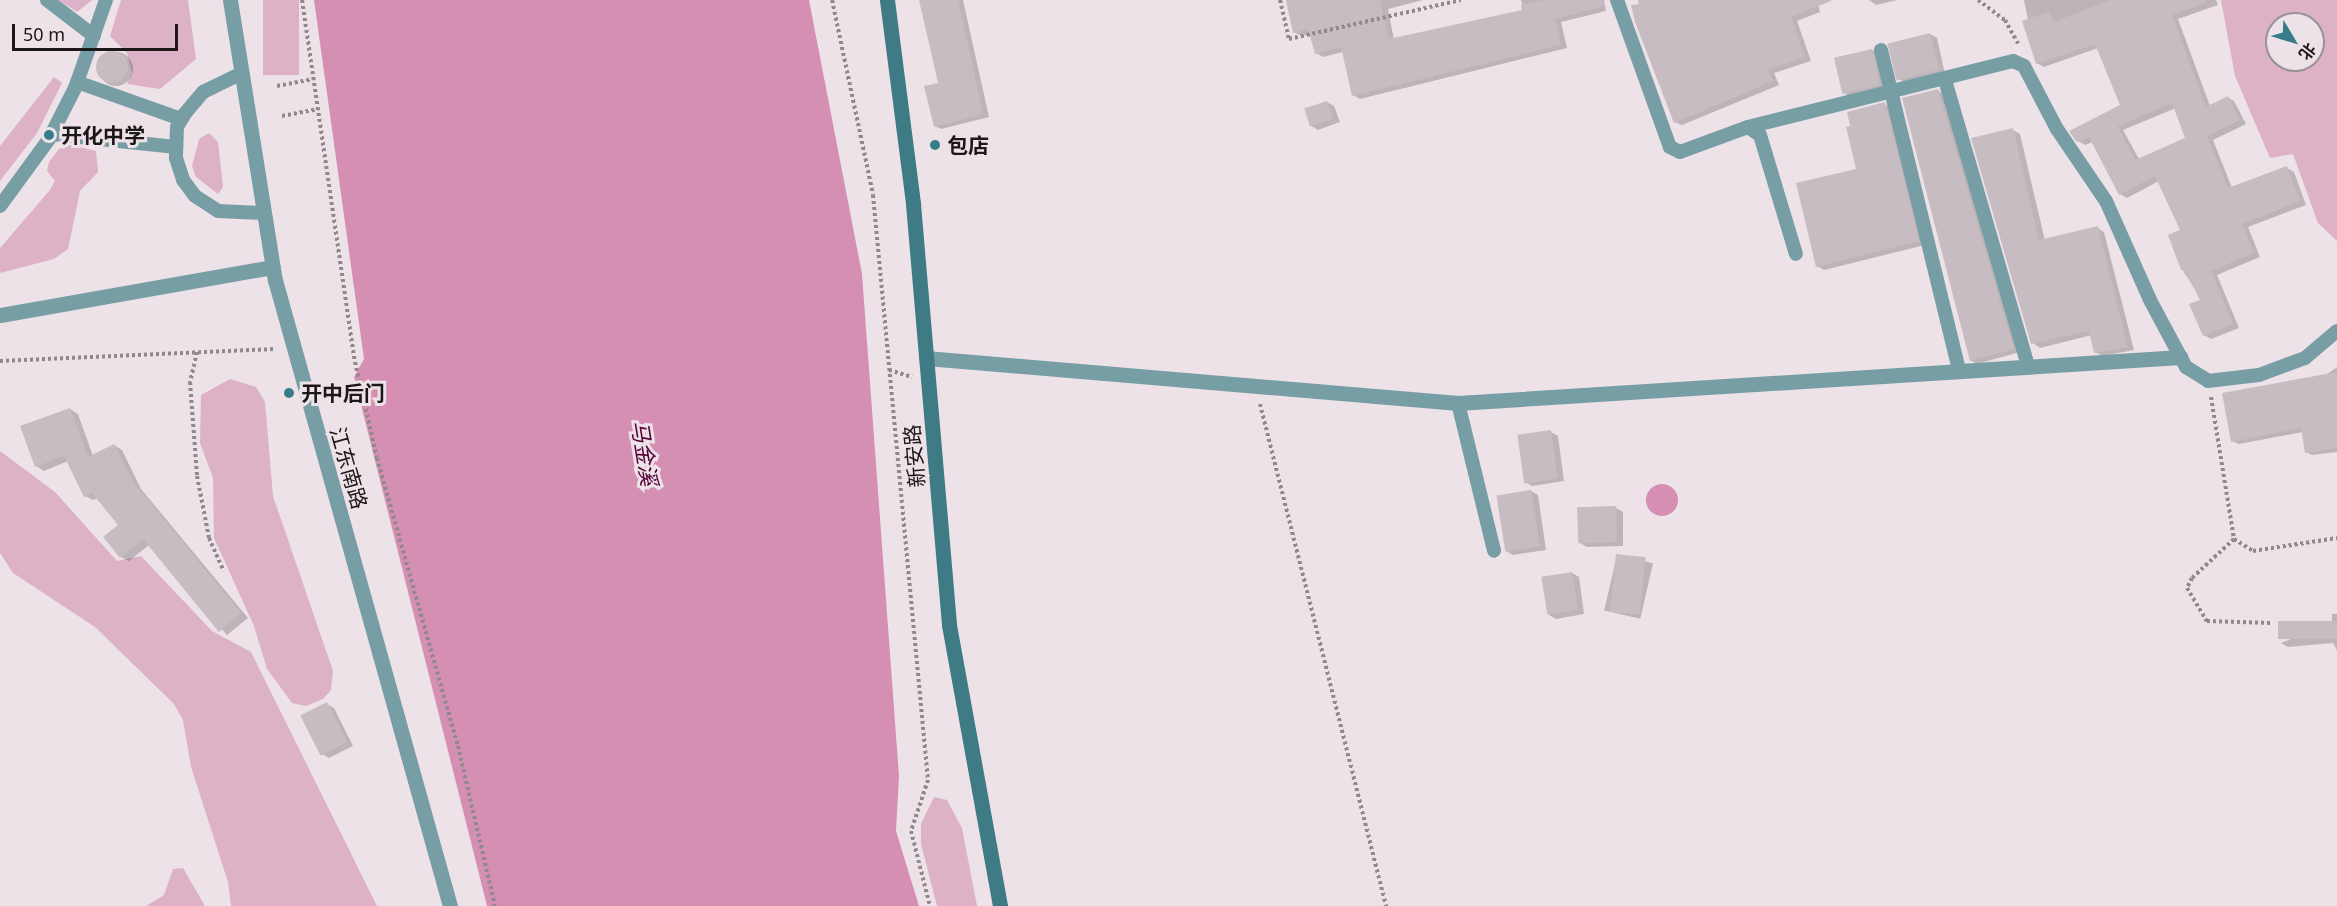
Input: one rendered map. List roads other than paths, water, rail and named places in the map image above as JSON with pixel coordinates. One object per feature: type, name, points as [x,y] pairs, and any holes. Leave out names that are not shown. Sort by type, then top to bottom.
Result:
[{"type":"main road","name":"新安路","points":[[887,0],[913,204],[949,625],[1000,906]]},
{"type":"street","name":"江东南路","points":[[230,0],[273,267],[450,906]]},
{"type":"street","points":[[0,315],[273,267]]},
{"type":"street","points":[[926,358],[1458,403],[1959,369],[2181,357]]},
{"type":"lane","points":[[47,0],[94,36]]},
{"type":"lane","points":[[0,206],[51,134],[77,82],[106,0]]},
{"type":"lane","points":[[1617,0],[1670,147],[1680,152],[1748,127],[1890,94],[2013,61],[2024,66],[2057,129],[2106,201],[2150,300],[2186,367],[2208,381],[2259,375],[2305,358],[2337,331]]},
{"type":"lane","points":[[1881,50],[1959,369]]},
{"type":"lane","points":[[242,73],[203,92],[181,119],[176,147],[183,180],[195,196],[218,211],[264,213]]},
{"type":"lane","points":[[1945,80],[2028,365]]},
{"type":"lane","points":[[77,82],[181,119]]},
{"type":"lane","points":[[1748,127],[1760,135],[1796,254]]},
{"type":"lane","points":[[51,134],[176,147]]},
{"type":"lane","points":[[1458,403],[1494,551]]},
{"type":"water","name":"马金溪","points":[[314,0],[809,0],[862,274],[899,776],[896,831],[919,906],[487,906],[354,377],[364,359]]},
{"type":"water","points":[[1662,484],[1673,489],[1678,500],[1673,511],[1662,516],[1651,511],[1646,500],[1651,489]]},
{"type":"place","name":"开化中学","points":[[49,135]]},
{"type":"place","name":"包店","points":[[935,145]]},
{"type":"place","name":"开中后门","points":[[289,393]]}]
